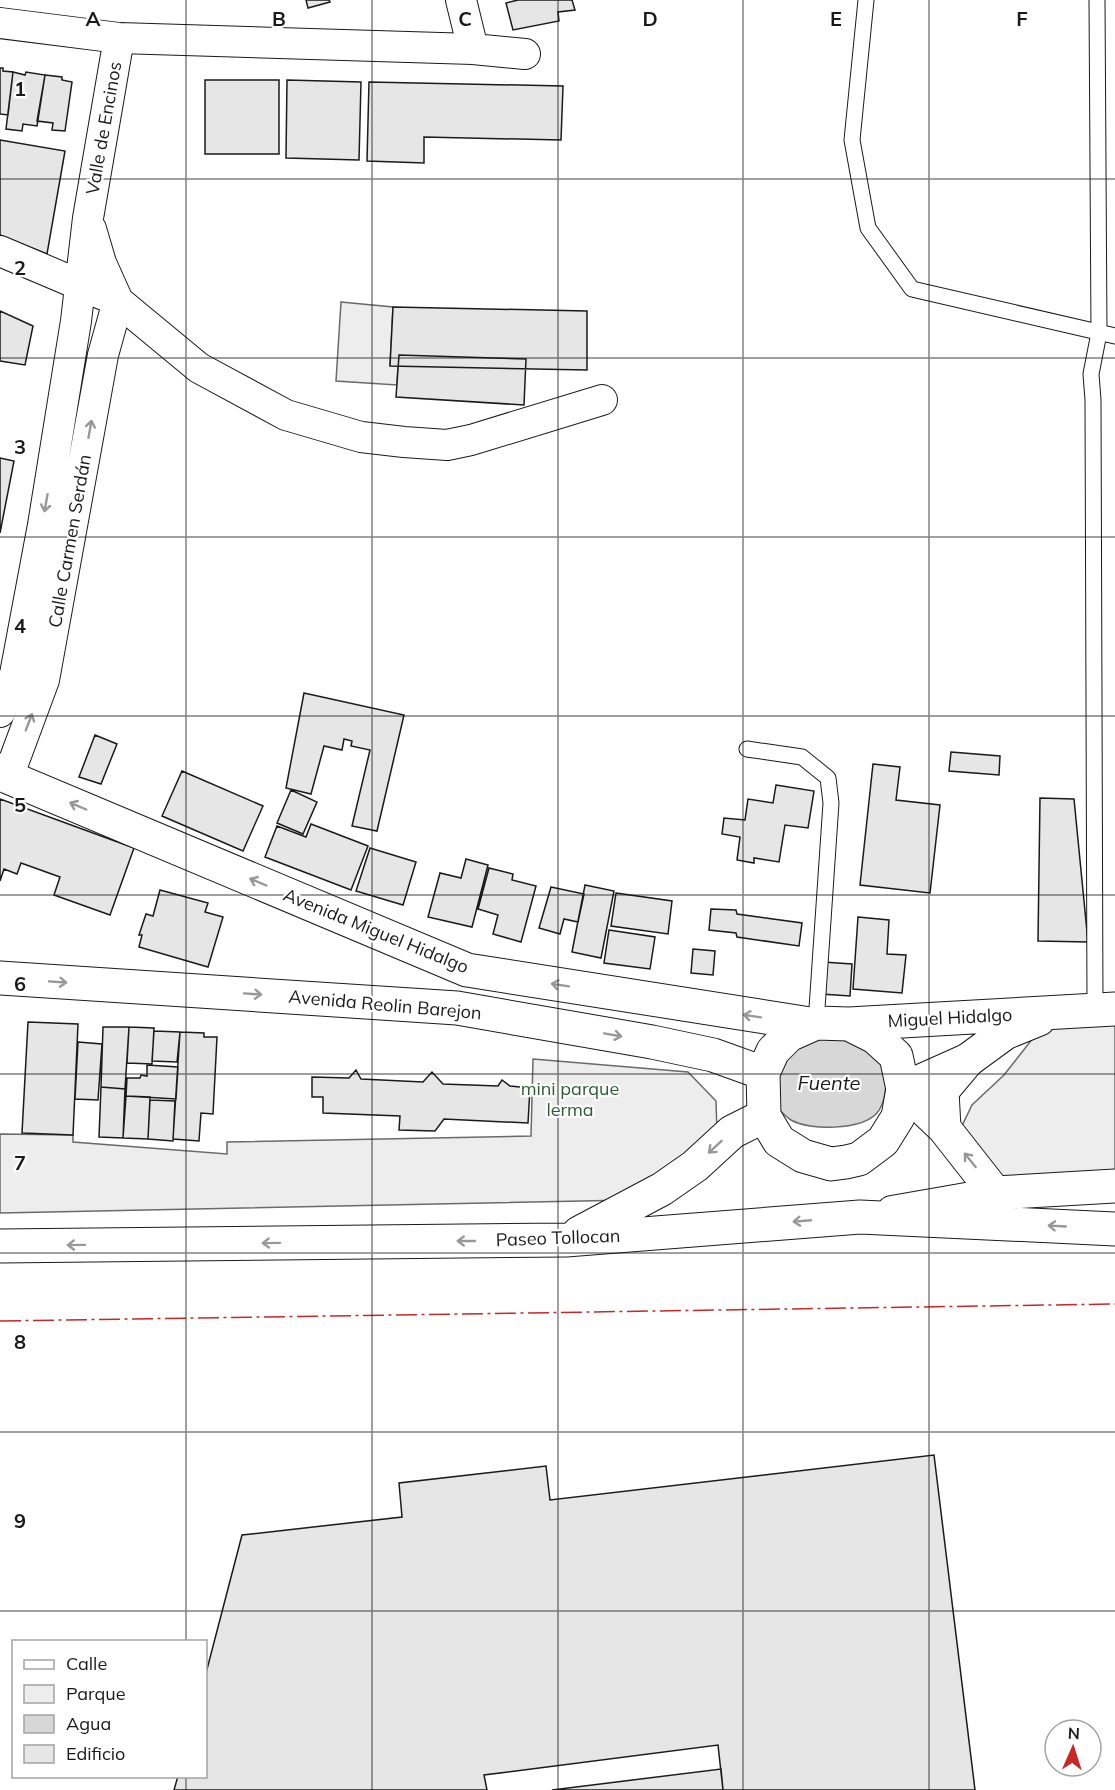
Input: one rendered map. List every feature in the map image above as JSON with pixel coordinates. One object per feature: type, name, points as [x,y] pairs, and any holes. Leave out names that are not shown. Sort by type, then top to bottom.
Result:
[{"type":"main road","name":"Avenida Miguel Hidalgo","points":[[4,773],[467,970],[813,1023]]},
{"type":"main road","points":[[457,1008],[467,970]]},
{"type":"main road","name":"Avenida Reolin Barejon","points":[[0,978],[457,1008],[652,1042],[713,1055],[763,1073]]},
{"type":"main road","points":[[903,1089],[968,1060],[1005,1034],[1052,1014],[1105,1009]]},
{"type":"main road","name":"Miguel Hidalgo","points":[[849,1024],[1013,1014],[1052,1014]]},
{"type":"main road","points":[[813,1023],[849,1024],[875,1037],[896,1056],[903,1089],[898,1117],[883,1141],[845,1161],[803,1156],[779,1141],[764,1116],[763,1073],[773,1051],[789,1035],[813,1023]]},
{"type":"main road","points":[[944,1128],[942,1091],[968,1060]]},
{"type":"main road","points":[[903,1089],[944,1128],[995,1192],[1115,1185]]},
{"type":"main road","points":[[566,1240],[662,1190],[695,1166],[732,1132],[764,1116]]},
{"type":"main road","name":"Paseo Tollocan","points":[[0,1246],[566,1240],[860,1216],[1115,1229]]},
{"type":"street","points":[[461,0],[473,49]]},
{"type":"street","points":[[0,23],[119,38],[473,49],[525,54]]},
{"type":"street","name":"Valle de Encinos","points":[[80,286],[88,218],[119,38]]},
{"type":"street","name":"Valle de Encinos","points":[[88,218],[101,262],[118,301]]},
{"type":"street","points":[[0,251],[118,301],[199,368],[286,414],[361,437],[447,445],[471,440],[602,400]]},
{"type":"street","name":"Calle Carmen Serdán","points":[[0,711],[15,674],[67,385],[80,286]]},
{"type":"street","name":"Calle Carmen Serdán","points":[[4,773],[44,680],[103,356],[118,301]]},
{"type":"street","points":[[15,674],[44,680]]},
{"type":"street","points":[[860,1216],[995,1192]]},
{"type":"lane","points":[[866,0],[852,140],[868,228],[912,290],[1115,336]]},
{"type":"lane","points":[[1097,0],[1099,333],[1091,374],[1105,1009]]},
{"type":"lane","points":[[747,749],[802,757],[828,778],[831,803],[813,1023]]},
{"type":"green space","points":[[341,302],[393,307],[390,365],[398,365],[397,385],[336,381]]},
{"type":"green space","points":[[1115,1012],[1115,1177],[999,1176],[960,1130],[972,1105],[1004,1075],[1052,1014]]},
{"type":"green space","name":"mini parque lerma","points":[[533,1059],[688,1072],[716,1101],[717,1133],[631,1200],[0,1213],[0,1134],[73,1135],[73,1142],[227,1154],[227,1142],[531,1136]]},
{"type":"water","name":"Fuente","points":[[836,1038],[869,1051],[880,1060],[886,1071],[884,1098],[876,1114],[859,1123],[835,1127],[799,1124],[777,1108],[780,1057],[806,1040]]},
{"type":"building","points":[[306,0],[329,0],[330,2],[308,8]]},
{"type":"building","points":[[518,0],[572,0],[575,10],[558,12],[559,21],[513,30],[506,3]]},
{"type":"building","points":[[0,68],[3,68],[3,71],[13,72],[8,115],[0,114]]},
{"type":"building","points":[[13,72],[25,75],[26,72],[45,75],[37,126],[23,124],[22,131],[6,129]]},
{"type":"building","points":[[45,75],[62,77],[62,80],[72,82],[65,131],[52,130],[53,123],[37,121]]},
{"type":"building","points":[[205,80],[279,80],[279,154],[205,154]]},
{"type":"building","points":[[287,80],[361,82],[359,160],[286,158]]},
{"type":"building","points":[[369,82],[563,86],[561,140],[424,137],[424,163],[367,161]]},
{"type":"building","points":[[0,140],[65,151],[47,254],[0,235]]},
{"type":"building","points":[[393,307],[587,311],[587,370],[390,366]]},
{"type":"building","points":[[0,311],[33,326],[25,365],[0,361]]},
{"type":"building","points":[[399,355],[526,359],[524,405],[396,397]]},
{"type":"building","points":[[0,458],[14,461],[0,533]]},
{"type":"building","points":[[304,693],[404,715],[377,831],[352,826],[370,750],[351,746],[352,741],[344,739],[342,750],[324,746],[311,794],[286,788]]},
{"type":"building","points":[[95,735],[117,744],[101,784],[79,777]]},
{"type":"building","points":[[951,752],[1000,756],[999,775],[949,771]]},
{"type":"building","points":[[873,764],[900,767],[896,800],[940,805],[930,893],[860,885]]},
{"type":"building","points":[[182,771],[263,806],[243,851],[162,816]]},
{"type":"building","points":[[776,785],[814,791],[808,828],[785,825],[779,862],[754,858],[754,863],[737,860],[740,837],[722,834],[724,818],[745,820],[748,799],[773,803]]},
{"type":"building","points":[[291,790],[317,802],[303,834],[277,823]]},
{"type":"building","points":[[1040,798],[1074,799],[1088,942],[1038,941]]},
{"type":"building","points":[[0,799],[134,848],[110,915],[54,895],[60,877],[21,863],[17,874],[4,869],[0,881]]},
{"type":"building","points":[[311,824],[368,846],[351,890],[265,857],[277,826],[306,837]]},
{"type":"building","points":[[370,848],[416,862],[403,905],[356,891]]},
{"type":"building","points":[[466,859],[488,865],[472,927],[428,917],[440,873],[461,878]]},
{"type":"building","points":[[489,868],[513,874],[512,880],[536,886],[521,942],[493,934],[498,915],[478,909]]},
{"type":"building","points":[[585,885],[614,891],[601,958],[572,952]]},
{"type":"building","points":[[551,887],[584,894],[578,922],[564,919],[560,934],[539,928]]},
{"type":"building","points":[[160,890],[208,903],[205,912],[223,917],[208,967],[139,947],[142,935],[139,935],[146,914],[153,916]]},
{"type":"building","points":[[616,893],[672,901],[668,934],[611,926]]},
{"type":"building","points":[[711,909],[736,910],[737,914],[802,923],[799,946],[737,937],[736,933],[709,930]]},
{"type":"building","points":[[858,917],[889,920],[887,954],[906,955],[902,993],[853,989]]},
{"type":"building","points":[[609,930],[655,937],[650,969],[604,963]]},
{"type":"building","points":[[693,949],[715,951],[713,975],[691,973]]},
{"type":"building","points":[[823,962],[852,964],[850,996],[821,994]]},
{"type":"building","points":[[28,1022],[78,1024],[73,1135],[22,1133]]},
{"type":"building","points":[[103,1027],[129,1027],[125,1089],[101,1087]]},
{"type":"building","points":[[129,1027],[154,1028],[152,1064],[127,1063]]},
{"type":"building","points":[[154,1031],[180,1032],[177,1062],[152,1061]]},
{"type":"building","points":[[180,1032],[204,1033],[204,1037],[217,1037],[213,1114],[201,1113],[199,1141],[173,1139]]},
{"type":"building","points":[[78,1042],[102,1044],[98,1100],[75,1099]]},
{"type":"building","points":[[147,1065],[178,1067],[176,1099],[126,1096],[127,1078],[147,1076]]},
{"type":"building","points":[[356,1070],[361,1079],[423,1082],[432,1072],[443,1084],[498,1086],[502,1080],[510,1086],[530,1088],[528,1123],[444,1119],[435,1131],[399,1130],[400,1116],[323,1113],[323,1097],[312,1097],[312,1077],[349,1078]]},
{"type":"building","points":[[101,1087],[125,1089],[123,1138],[99,1137]]},
{"type":"building","points":[[126,1096],[150,1097],[148,1139],[123,1138]]},
{"type":"building","points":[[150,1100],[175,1101],[173,1141],[148,1139]]},
{"type":"building","points":[[934,1455],[975,1790],[723,1790],[718,1745],[484,1775],[487,1790],[174,1790],[177,1778],[207,1778],[207,1669],[242,1535],[402,1517],[399,1483],[546,1466],[550,1500]]},
{"type":"building","points":[[721,1769],[723,1790],[552,1790]]},
{"type":"power","points":[[0,1321],[1115,1304]]}]
